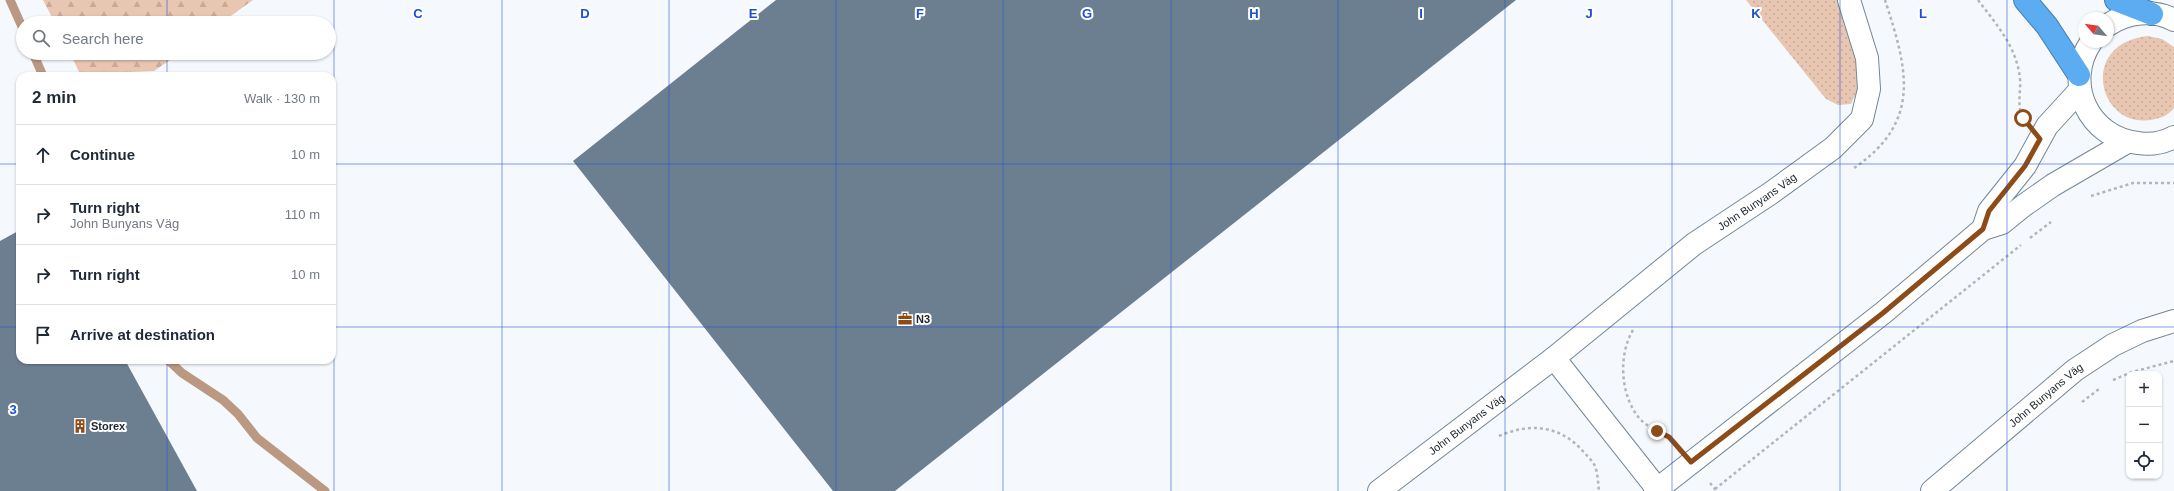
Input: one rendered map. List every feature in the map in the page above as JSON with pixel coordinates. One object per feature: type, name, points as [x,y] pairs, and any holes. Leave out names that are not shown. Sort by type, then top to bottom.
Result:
[{"type":"highway","points":[[2025,0],[2047,26],[2080,83]]},
{"type":"highway","points":[[2116,0],[2152,14]]},
{"type":"street","name":"John Bunyans Väg","points":[[1379,491],[1554,358],[1694,244],[1771,193],[1833,148],[1862,119],[1869,89],[1867,58],[1849,0]]},
{"type":"street","points":[[2114,22],[2126,16],[2152,14],[2174,20]]},
{"type":"street","points":[[2088,48],[2081,62],[2080,83],[2084,104],[2091,117],[2101,128],[2113,137],[2127,142],[2148,145],[2172,140]]},
{"type":"street","points":[[1983,229],[1989,211],[2025,166],[2047,126],[2080,83]]},
{"type":"street","points":[[1554,358],[1657,490],[1883,313],[1983,229],[2002,223],[2022,206],[2068,176],[2127,142]]},
{"type":"street","name":"John Bunyans Väg","points":[[1932,491],[2075,370],[2113,345],[2142,331],[2174,321]]},
{"type":"path","points":[[1848,172],[1882,145],[1892,130],[1903,103],[1904,77],[1901,48],[1885,0]]},
{"type":"path","points":[[1978,0],[2004,33],[2010,46],[2018,71],[2021,114],[2040,139]]},
{"type":"path","points":[[2068,176],[2085,199],[2119,186],[2133,183],[2174,183]]},
{"type":"path","points":[[1636,325],[1625,347],[1623,373],[1626,392],[1640,418],[1648,426],[1669,437],[1714,490],[2056,218]]},
{"type":"path","points":[[2110,382],[2132,372],[2174,361]]},
{"type":"path","points":[[2080,404],[2104,386]]},
{"type":"path","points":[[1493,438],[1513,430],[1531,427],[1551,430],[1563,434],[1574,442],[1591,460],[1597,474],[1599,491]]},
{"type":"green space","points":[[43,0],[253,0],[231,16],[51,16]]},
{"type":"green space","points":[[1746,0],[1838,0],[1852,38],[1857,58],[1859,85],[1851,104],[1838,105],[1826,99]]},
{"type":"green space","points":[[2148,36],[2162,39],[2174,47],[2174,108],[2163,117],[2157,119],[2132,119],[2118,111],[2108,99],[2103,84],[2104,68],[2111,53],[2126,42]]},
{"type":"green space","points":[[73,60],[170,60],[154,71],[79,72]]},
{"type":"building","name":"N3","points":[[776,0],[1516,0],[895,491],[833,491],[573,161]]},
{"type":"building","name":"Storex","points":[[16,232],[16,364],[127,364],[197,491],[0,491],[0,241]]},
{"type":"waterway","points":[[10,0],[17,16]]},
{"type":"waterway","points":[[36,60],[41,72]]},
{"type":"waterway","points":[[172,364],[182,373],[223,400],[238,414],[257,438],[325,491]]},
{"type":"place","name":"N3","points":[[905,319]]},
{"type":"place","name":"Storex","points":[[80,426]]},
{"type":"route","points":[[1657,431],[1669,437],[1691,462],[1883,313],[1983,229],[1989,211],[2025,166],[2040,139],[2023,118]]}]
